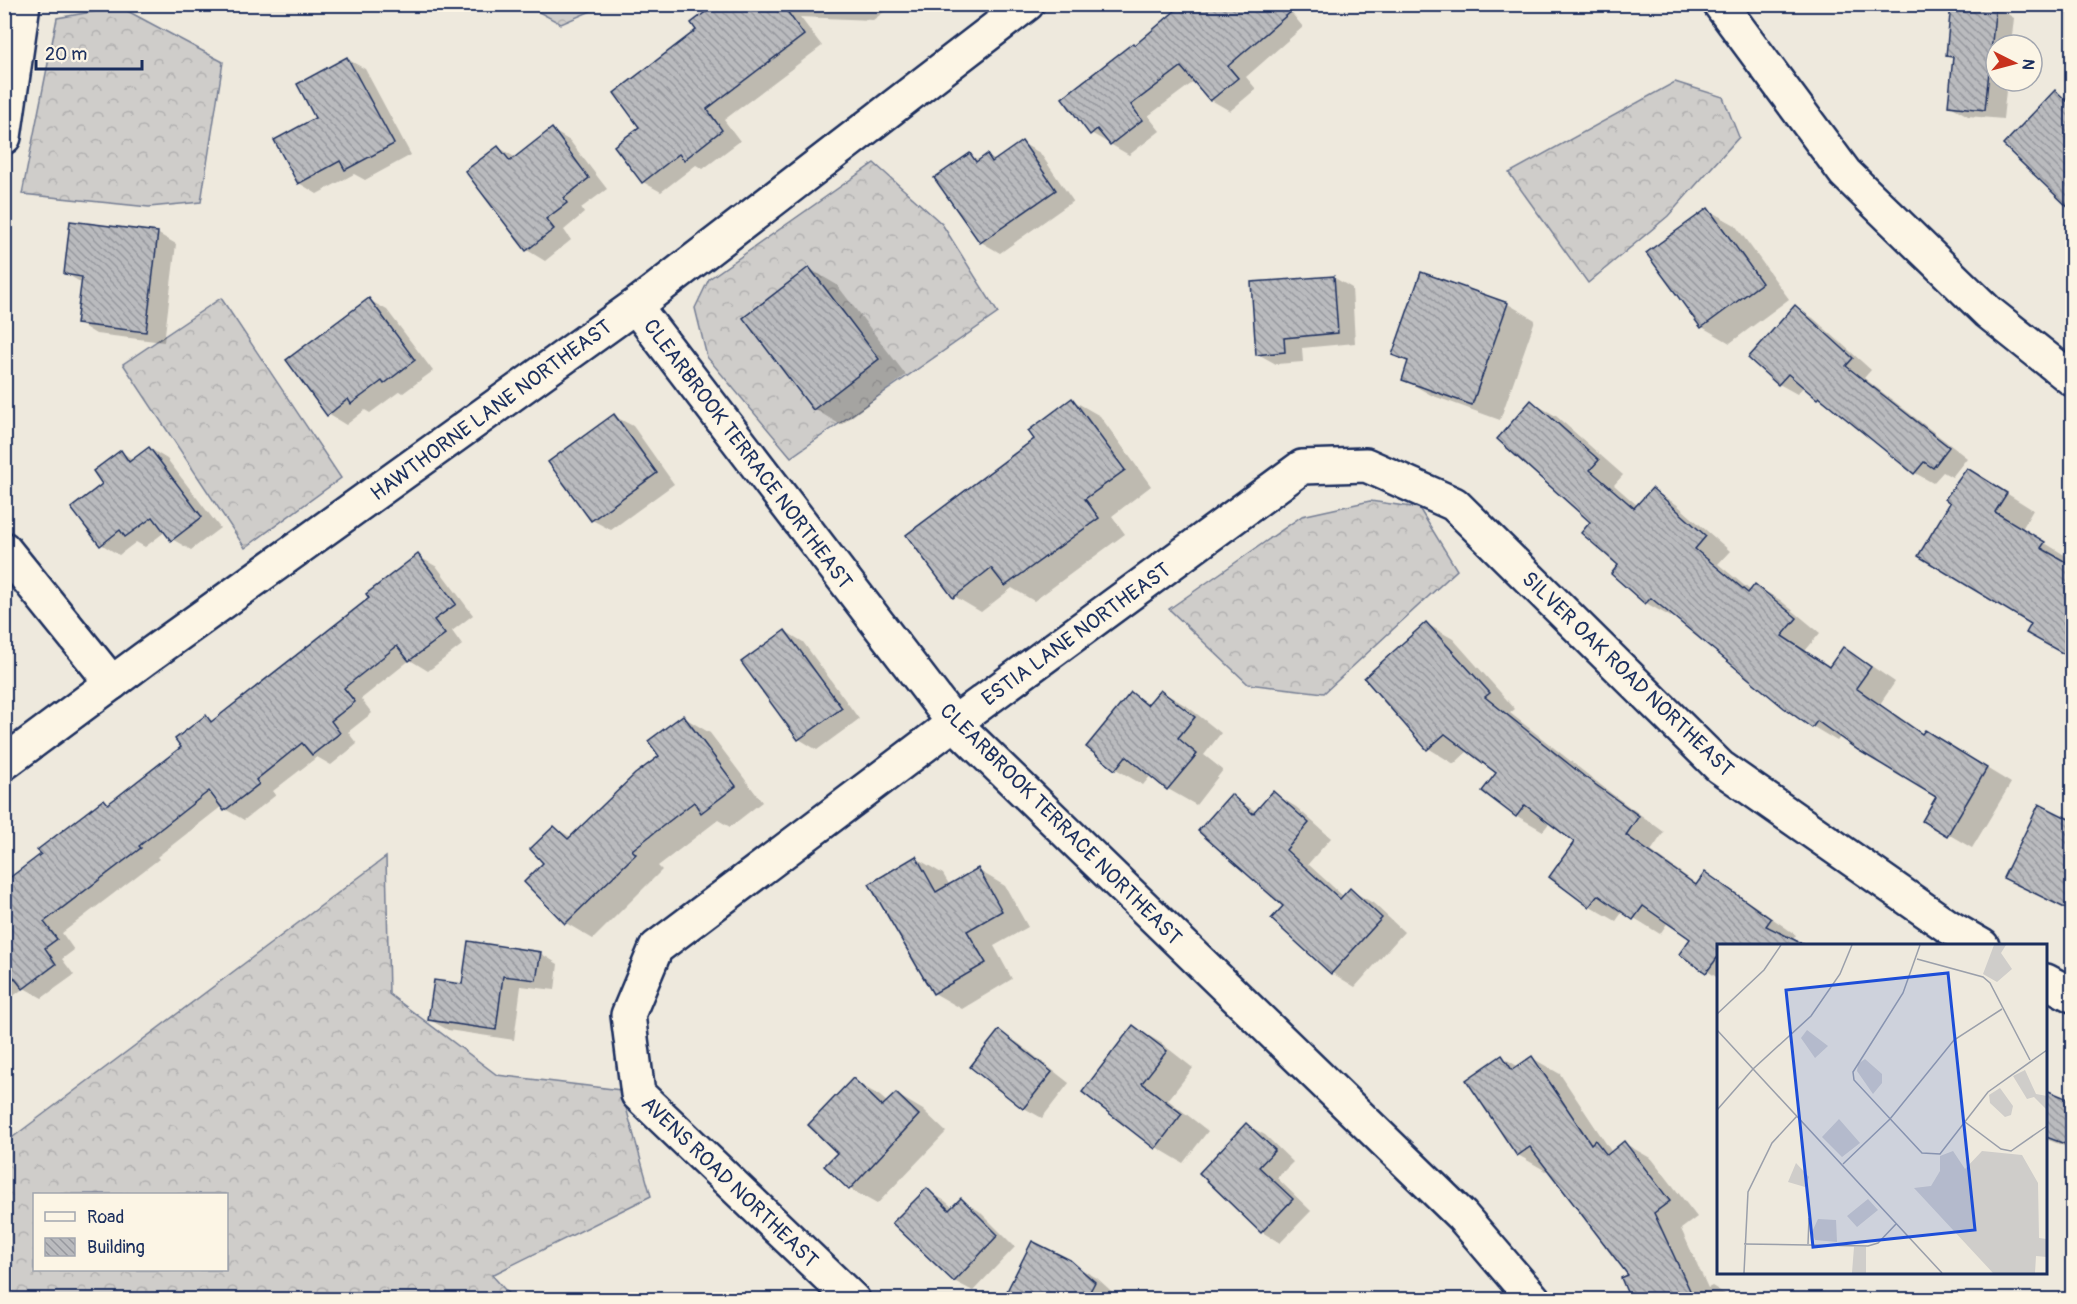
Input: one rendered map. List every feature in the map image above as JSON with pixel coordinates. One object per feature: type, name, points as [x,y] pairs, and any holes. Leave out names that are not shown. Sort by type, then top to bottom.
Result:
[{"type":"street","points":[[4,137],[23,4]]},
{"type":"street","name":"HAWTHORNE LANE NORTHEAST","points":[[4,763],[636,306],[1027,4]]},
{"type":"street","points":[[1720,4],[1845,174],[1988,312],[2073,379]]},
{"type":"street","name":"CLEARBROOK TERRACE NORTHEAST","points":[[636,306],[954,723],[1462,1216],[1534,1299]]},
{"type":"street","name":"ESTIA LANE NORTHEAST","points":[[628,1015],[656,948],[954,723],[1302,467],[1366,465]]},
{"type":"street","name":"SILVER OAK ROAD NORTHEAST","points":[[1366,465],[1454,504],[1720,767],[1949,927],[1980,944]]},
{"type":"street","points":[[4,549],[112,683]]},
{"type":"street","points":[[2047,982],[2073,996]]},
{"type":"street","name":"AVENS ROAD NORTHEAST","points":[[628,1015],[638,1094],[853,1299]]},
{"type":"green space","points":[[526,5],[605,5],[561,24]]},
{"type":"green space","points":[[120,7],[223,62],[201,202],[149,207],[22,194],[57,18]]},
{"type":"green space","points":[[1675,82],[1723,97],[1739,137],[1668,216],[1588,283],[1509,173]]},
{"type":"green space","points":[[874,163],[942,224],[998,313],[791,457],[707,357],[695,308],[709,279]]},
{"type":"green space","points":[[221,298],[341,478],[245,548],[123,364]]},
{"type":"green space","points":[[1370,501],[1419,508],[1457,570],[1324,693],[1248,684],[1169,609],[1302,516]]},
{"type":"green space","points":[[386,857],[389,994],[497,1075],[621,1090],[651,1196],[492,1275],[513,1299],[5,1300],[5,1143]]},
{"type":"building","points":[[716,4],[782,4],[804,35],[707,109],[722,130],[684,160],[679,154],[642,183],[614,146],[639,127],[614,93],[696,30],[691,23]]},
{"type":"building","points":[[1183,4],[1300,4],[1228,66],[1238,78],[1210,101],[1181,67],[1131,105],[1142,120],[1110,145],[1097,129],[1090,135],[1062,98],[1133,43],[1135,45]]},
{"type":"building","points":[[1951,4],[1996,4],[1993,33],[1984,33],[1984,93],[1987,93],[1985,110],[1948,106],[1953,57],[1946,56]]},
{"type":"building","points":[[347,57],[394,144],[345,170],[340,161],[298,184],[274,140],[315,118],[297,84]]},
{"type":"building","points":[[2055,90],[2073,107],[2073,212],[2003,145]]},
{"type":"building","points":[[552,128],[589,178],[564,198],[567,203],[546,219],[554,229],[526,251],[465,171],[498,146],[510,161]]},
{"type":"building","points":[[1022,141],[1056,190],[980,243],[934,178],[970,153],[976,162],[987,154],[992,162]]},
{"type":"building","points":[[1708,208],[1762,283],[1701,328],[1646,253]]},
{"type":"building","points":[[70,221],[158,232],[146,332],[76,324],[82,277],[64,274]]},
{"type":"building","points":[[809,267],[879,359],[813,410],[743,318]]},
{"type":"building","points":[[1421,272],[1508,303],[1472,405],[1402,380],[1408,361],[1392,355]]},
{"type":"building","points":[[1334,276],[1338,333],[1284,338],[1285,352],[1256,355],[1251,282]]},
{"type":"building","points":[[369,298],[415,360],[384,384],[382,381],[351,404],[348,399],[327,416],[286,360]]},
{"type":"building","points":[[1795,305],[1853,358],[1846,366],[1949,447],[1933,468],[1924,462],[1914,474],[1788,374],[1778,385],[1748,358]]},
{"type":"building","points":[[1072,398],[1125,470],[1085,499],[1099,518],[1005,586],[991,568],[953,598],[906,535],[1034,439],[1028,431]]},
{"type":"building","points":[[1531,400],[1599,460],[1590,470],[1634,508],[1652,488],[1706,536],[1695,549],[1748,593],[1755,584],[1797,618],[1782,636],[1829,667],[1843,647],[1871,667],[1856,688],[1922,734],[1925,730],[1987,768],[1947,836],[1922,821],[1936,797],[1858,750],[1817,721],[1812,728],[1784,708],[1651,598],[1645,604],[1611,574],[1618,565],[1581,533],[1590,522],[1497,439]]},
{"type":"building","points":[[614,414],[657,473],[591,521],[548,462]]},
{"type":"building","points":[[149,447],[202,517],[171,541],[153,517],[125,537],[120,530],[100,546],[71,508],[102,484],[93,471],[121,450],[129,462]]},
{"type":"building","points":[[1967,468],[2007,493],[1995,512],[2045,542],[2041,548],[2073,566],[2073,659],[2026,633],[2031,624],[1918,556],[1950,503],[1945,499]]},
{"type":"building","points":[[418,554],[456,604],[434,620],[445,634],[409,661],[397,646],[344,688],[355,702],[331,721],[340,733],[312,755],[302,743],[256,780],[259,784],[224,811],[209,791],[139,846],[141,848],[44,922],[57,939],[45,948],[56,964],[23,989],[4,965],[4,882],[41,854],[37,850],[104,799],[108,804],[181,747],[175,739],[206,715],[211,722],[369,598],[366,594]]},
{"type":"building","points":[[1426,622],[1490,693],[1485,697],[1585,777],[1639,816],[1626,835],[1696,885],[1705,872],[1771,919],[1766,926],[1803,944],[1717,944],[1717,958],[1706,973],[1679,954],[1690,939],[1643,906],[1633,920],[1598,895],[1589,907],[1549,877],[1574,842],[1525,805],[1516,817],[1482,791],[1496,773],[1445,734],[1427,750],[1364,678]]},
{"type":"building","points":[[785,630],[842,708],[798,740],[741,662]]},
{"type":"building","points":[[1160,690],[1195,717],[1178,738],[1197,754],[1167,790],[1126,756],[1115,770],[1086,747],[1131,692],[1147,705]]},
{"type":"building","points":[[683,715],[736,786],[701,813],[694,802],[632,850],[636,854],[565,924],[524,882],[543,863],[530,849],[554,826],[568,839],[635,774],[659,756],[648,741]]},
{"type":"building","points":[[1273,791],[1309,823],[1286,850],[1340,899],[1350,888],[1382,918],[1331,974],[1271,919],[1283,906],[1198,831],[1231,794],[1253,814]]},
{"type":"building","points":[[2039,804],[2073,821],[2073,912],[2003,878]]},
{"type":"building","points":[[916,856],[936,892],[978,868],[1002,911],[967,931],[986,963],[933,994],[869,884]]},
{"type":"building","points":[[468,941],[541,952],[536,980],[503,976],[496,1030],[428,1020],[434,980],[462,984]]},
{"type":"building","points":[[1133,1025],[1167,1051],[1142,1083],[1182,1114],[1155,1149],[1082,1092]]},
{"type":"building","points":[[999,1030],[1052,1072],[1023,1109],[970,1067]]},
{"type":"building","points":[[1502,1055],[1512,1070],[1532,1056],[1591,1144],[1595,1140],[1607,1155],[1624,1141],[1670,1201],[1654,1213],[1694,1299],[1630,1299],[1621,1278],[1628,1275],[1530,1147],[1517,1156],[1466,1080]]},
{"type":"building","points":[[853,1078],[882,1106],[896,1093],[919,1115],[849,1190],[824,1166],[837,1153],[808,1125]]},
{"type":"building","points":[[2047,1090],[2073,1101],[2073,1147],[2047,1137]]},
{"type":"building","points":[[1246,1123],[1275,1150],[1259,1167],[1293,1199],[1261,1233],[1199,1173]]},
{"type":"building","points":[[927,1188],[949,1210],[961,1198],[998,1235],[954,1282],[892,1223]]},
{"type":"building","points":[[1032,1241],[1070,1260],[1095,1282],[1086,1299],[1003,1299]]}]
